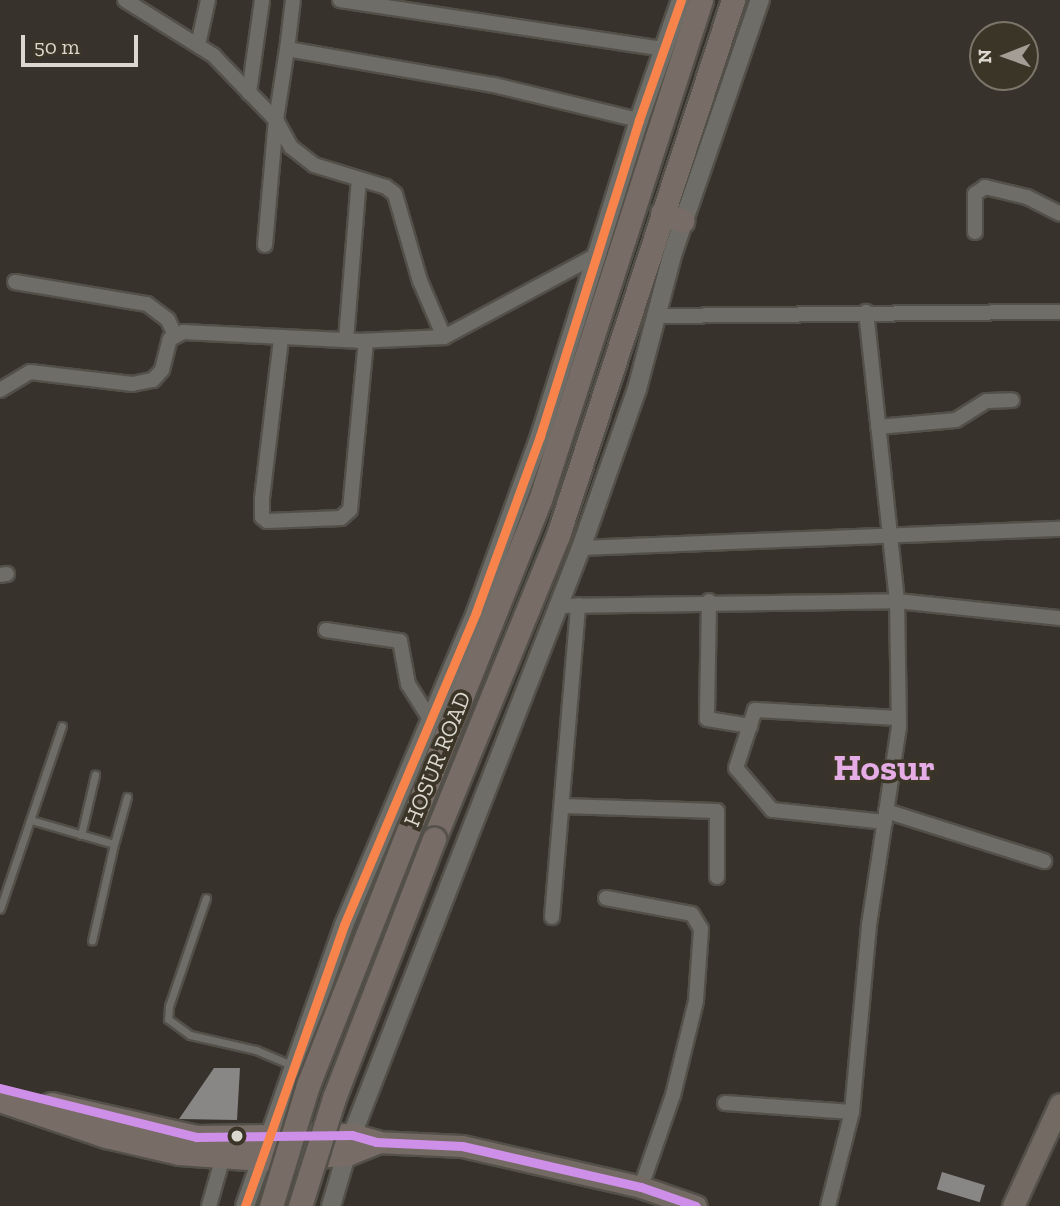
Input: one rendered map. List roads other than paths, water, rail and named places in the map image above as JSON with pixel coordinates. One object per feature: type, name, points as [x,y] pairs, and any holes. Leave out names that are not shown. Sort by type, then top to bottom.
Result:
[{"type":"highway","name":"HOSUR ROAD","points":[[271,1206],[331,1020],[540,499],[592,348],[632,187],[701,0]]},
{"type":"highway","name":"HOSUR ROAD","points":[[300,1206],[339,1085],[434,839],[558,535],[668,217],[733,0]]},
{"type":"highway","points":[[0,1088],[161,1131],[264,1149]]},
{"type":"highway","points":[[0,1100],[106,1136],[223,1157],[264,1149],[376,1142]]},
{"type":"main road","points":[[1013,1206],[1052,1140],[1060,1104]]},
{"type":"main road","points":[[376,1142],[462,1146],[641,1186],[661,1199],[696,1206]]},
{"type":"street","points":[[125,0],[198,46],[250,93],[275,120],[291,147],[314,165],[386,187],[395,194],[420,281],[444,337]]},
{"type":"street","points":[[198,46],[208,0]]},
{"type":"street","points":[[250,93],[262,0]]},
{"type":"street","points":[[265,245],[275,120],[293,0]]},
{"type":"street","points":[[340,0],[418,6],[664,50]]},
{"type":"street","points":[[245,1206],[292,1065],[344,925],[476,612],[540,436],[597,255],[632,187],[639,120],[681,0]]},
{"type":"street","points":[[331,1206],[350,1145],[581,548],[637,389],[656,316],[668,217],[760,0]]},
{"type":"street","points":[[287,50],[494,85],[639,120]]},
{"type":"street","points":[[346,341],[359,180]]},
{"type":"street","points":[[975,232],[975,194],[985,187],[1027,197],[1060,214]]},
{"type":"street","points":[[174,333],[346,341],[444,337],[597,255]]},
{"type":"street","points":[[0,390],[30,372],[132,384],[153,380],[162,370],[174,333],[168,320],[147,304],[15,282]]},
{"type":"street","points":[[828,1206],[852,1112],[869,925],[899,718],[897,601],[866,312]]},
{"type":"street","points":[[656,316],[1060,312]]},
{"type":"street","points":[[281,339],[262,499],[267,521],[341,519],[350,510],[366,341]]},
{"type":"street","points":[[878,427],[956,420],[987,401],[1012,400]]},
{"type":"street","points":[[581,548],[889,533],[1060,529]]},
{"type":"street","points":[[558,606],[709,601],[897,601],[1060,618]]},
{"type":"street","points":[[709,601],[707,719],[750,726]]},
{"type":"street","points":[[552,917],[578,606]]},
{"type":"street","points":[[327,630],[400,641],[408,684],[430,719]]},
{"type":"street","points":[[899,718],[755,710],[736,768],[772,810],[886,816],[1044,861]]},
{"type":"street","points":[[563,806],[717,811],[717,877]]},
{"type":"street","points":[[606,898],[692,914],[701,929],[696,1002],[673,1095],[641,1186]]},
{"type":"street","points":[[725,1102],[852,1112]]},
{"type":"street","points":[[209,1206],[223,1157]]},
{"type":"lane","points":[[0,909],[62,726]]},
{"type":"lane","points":[[81,835],[95,775]]},
{"type":"lane","points":[[92,941],[127,797]]},
{"type":"lane","points":[[31,820],[114,844]]},
{"type":"lane","points":[[206,898],[168,1019],[190,1035],[256,1050],[292,1065]]},
{"type":"district","name":"Hosur","points":[[884,767]]}]
